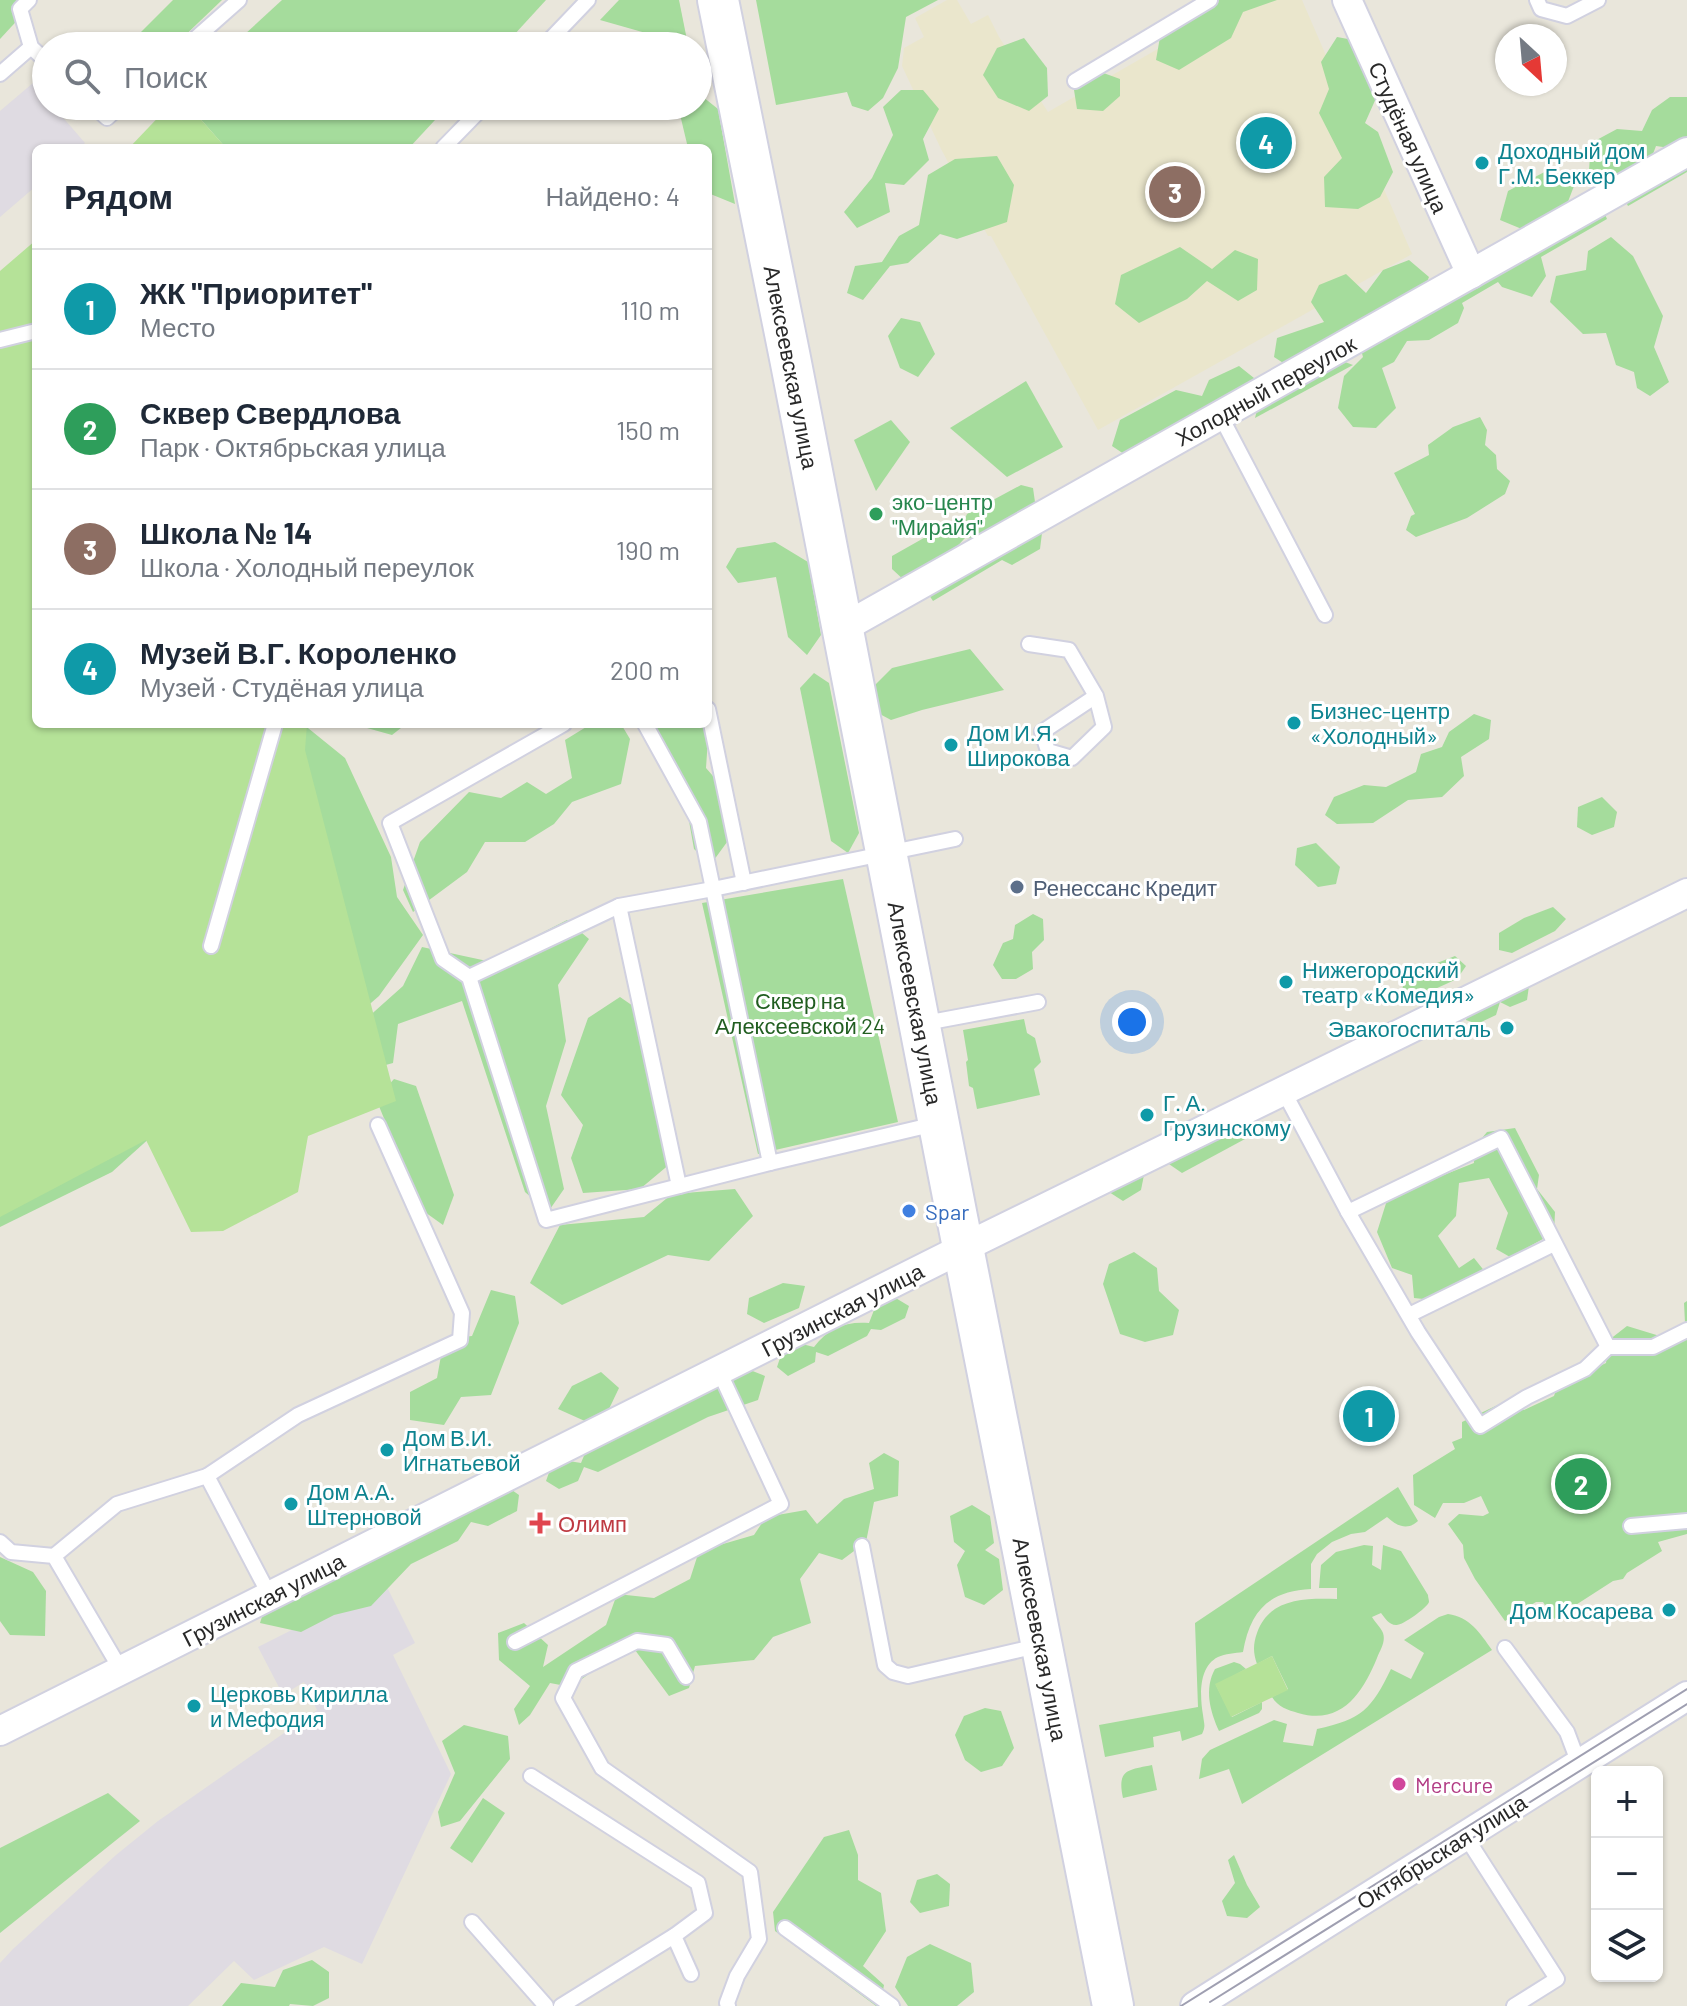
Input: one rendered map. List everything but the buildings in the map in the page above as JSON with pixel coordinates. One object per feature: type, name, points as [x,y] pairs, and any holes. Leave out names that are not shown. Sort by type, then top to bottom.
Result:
[{"type":"street","name":"Алексеевская улица","points":[[718,0],[1113,2006]]},
{"type":"street","name":"Студёная улица","points":[[1347,0],[1471,274]]},
{"type":"street","name":"Холодный переулок","points":[[843,628],[1687,152]]},
{"type":"street","name":"Грузинская улица","points":[[0,1731],[963,1248],[1687,893]]},
{"type":"street","name":"Октябрьская улица","points":[[1195,2006],[1687,1696]]},
{"type":"lane","points":[[0,74],[31,47],[20,9],[29,0]]},
{"type":"lane","points":[[203,32],[239,0]]},
{"type":"lane","points":[[557,32],[588,0]]},
{"type":"lane","points":[[1075,81],[1210,0]]},
{"type":"lane","points":[[1537,0],[1541,9],[1567,16],[1598,0]]},
{"type":"lane","points":[[447,144],[470,120]]},
{"type":"lane","points":[[0,340],[32,332]]},
{"type":"lane","points":[[1220,415],[1325,615]]},
{"type":"lane","points":[[1029,644],[1069,650],[1096,696],[1104,727],[1072,758],[1048,751],[1042,732],[1096,696]]},
{"type":"lane","points":[[211,946],[274,728]]},
{"type":"lane","points":[[557,728],[390,823],[443,959],[469,977],[546,1220],[939,1123]]},
{"type":"lane","points":[[647,728],[699,822],[770,1163]]},
{"type":"lane","points":[[712,728],[744,883]]},
{"type":"lane","points":[[469,977],[619,906],[955,839]]},
{"type":"lane","points":[[619,906],[679,1186]]},
{"type":"lane","points":[[920,1024],[1038,1002]]},
{"type":"lane","points":[[1284,1092],[1348,1212],[1480,1426],[1527,1397],[1585,1369],[1608,1347],[1653,1347],[1687,1330]]},
{"type":"lane","points":[[0,1542],[11,1552],[54,1556],[117,1504],[207,1476],[298,1415],[460,1340],[462,1313],[378,1125]]},
{"type":"lane","points":[[1348,1212],[1501,1138],[1608,1347]]},
{"type":"lane","points":[[1409,1315],[1554,1244]]},
{"type":"lane","points":[[515,1642],[781,1504],[719,1371]]},
{"type":"lane","points":[[207,1476],[270,1596]]},
{"type":"lane","points":[[1631,1526],[1687,1521]]},
{"type":"lane","points":[[862,1546],[885,1665],[893,1672],[908,1676],[1042,1645]]},
{"type":"lane","points":[[54,1556],[121,1670]]},
{"type":"lane","points":[[686,1677],[667,1645],[637,1641],[576,1671],[563,1698],[602,1768],[750,1872],[759,1939],[737,1976],[728,2006]]},
{"type":"lane","points":[[1505,1648],[1567,1732],[1579,1764]]},
{"type":"lane","points":[[531,1776],[698,1883],[705,1913],[674,1936],[561,2006]]},
{"type":"lane","points":[[1466,1837],[1557,1979],[1514,2006]]},
{"type":"lane","points":[[472,1922],[546,2006]]},
{"type":"lane","points":[[785,1928],[892,2006]]},
{"type":"lane","points":[[674,1936],[691,1974]]},
{"type":"shaded area","points":[[947,0],[957,0],[971,24],[988,15],[1048,112],[1243,0],[1302,0],[1412,254],[1098,430],[941,149],[902,66],[904,48],[924,37],[915,18]]},
{"type":"shaded area","points":[[32,84],[32,120],[65,120],[85,143],[32,144],[32,189],[0,217],[0,111]]},
{"type":"shaded area","points":[[385,1583],[415,1643],[393,1655],[451,1774],[362,1964],[324,1947],[254,1980],[234,1961],[188,2006],[0,2006],[0,1963],[13,1949],[158,1821],[317,1710],[304,1682],[283,1695],[258,1647]]},
{"type":"green space","points":[[0,0],[36,0],[0,39]]},
{"type":"green space","points":[[173,0],[222,0],[189,32],[141,32]]},
{"type":"green space","points":[[282,0],[546,0],[517,32],[247,32]]},
{"type":"green space","points":[[619,0],[679,0],[685,32],[642,32],[600,20]]},
{"type":"green space","points":[[756,0],[938,0],[906,17],[898,68],[883,98],[868,111],[852,106],[847,92],[776,105]]},
{"type":"green space","points":[[1208,0],[1277,0],[1243,12],[1231,38],[1179,70],[1156,60],[1160,37]]},
{"type":"green space","points":[[1337,37],[1359,41],[1377,96],[1365,123],[1378,132],[1393,172],[1380,197],[1358,209],[1325,207],[1324,177],[1342,158],[1319,113],[1329,89],[1321,62]]},
{"type":"green space","points":[[1024,38],[1047,68],[1048,96],[1029,111],[998,98],[983,75],[997,48]]},
{"type":"green space","points":[[1098,71],[1120,79],[1120,96],[1103,111],[1077,109],[1074,90]]},
{"type":"green space","points":[[901,90],[923,90],[939,109],[923,139],[929,160],[904,185],[885,183],[890,212],[857,228],[844,212],[872,178],[893,135],[883,107]]},
{"type":"green space","points":[[1670,97],[1687,97],[1687,143],[1677,149],[1656,146],[1648,167],[1616,179],[1589,170],[1591,143],[1617,129],[1642,131],[1652,110]]},
{"type":"green space","points":[[712,104],[718,109],[735,204],[712,195],[712,144],[687,144],[681,120],[712,120]]},
{"type":"green space","points":[[156,120],[201,120],[222,144],[133,144]]},
{"type":"green space","points":[[201,120],[435,120],[413,144],[222,144]]},
{"type":"green space","points":[[997,156],[1014,185],[1007,222],[957,239],[940,234],[908,263],[890,266],[863,300],[847,293],[855,266],[882,262],[899,236],[919,225],[928,175],[955,159]]},
{"type":"green space","points":[[1687,164],[1687,172],[1628,206],[1625,200]]},
{"type":"green space","points":[[1554,167],[1574,186],[1564,212],[1529,232],[1500,220],[1508,191]]},
{"type":"green space","points":[[1604,212],[1607,219],[1541,257],[1546,276],[1532,297],[1502,287],[1498,282],[1462,303],[1464,308],[1458,323],[1429,340],[1407,341],[1394,362],[1382,368],[1396,408],[1376,428],[1353,427],[1338,408],[1344,376],[1363,357],[1360,346],[1390,326],[1404,329],[1409,326],[1414,312]]},
{"type":"green space","points":[[1611,237],[1633,256],[1663,316],[1654,347],[1669,382],[1650,396],[1637,388],[1634,372],[1616,365],[1606,333],[1583,334],[1550,302],[1556,276],[1586,270],[1588,251]]},
{"type":"green space","points":[[32,243],[32,728],[307,728],[305,750],[396,1101],[308,1136],[298,1192],[223,1231],[191,1232],[146,1140],[0,1217],[0,271]]},
{"type":"green space","points":[[1180,247],[1212,269],[1235,250],[1258,259],[1257,290],[1238,301],[1207,281],[1187,299],[1139,323],[1115,304],[1121,275]]},
{"type":"green space","points":[[1409,260],[1429,277],[1422,294],[1291,368],[1274,357],[1277,338],[1324,322],[1311,302],[1319,285],[1346,274],[1366,293],[1383,270]]},
{"type":"green space","points":[[901,318],[920,322],[935,354],[918,377],[900,368],[888,336]]},
{"type":"green space","points":[[1345,362],[1353,365],[1255,418],[1257,410]]},
{"type":"green space","points":[[1239,366],[1254,378],[1251,392],[1227,406],[1207,405],[1200,419],[1130,458],[1112,446],[1120,420],[1176,390],[1202,396],[1209,380]]},
{"type":"green space","points":[[1026,381],[1063,447],[1007,477],[950,428]]},
{"type":"green space","points":[[1480,417],[1487,430],[1485,445],[1496,455],[1497,469],[1510,481],[1505,494],[1467,518],[1416,537],[1406,530],[1411,516],[1415,514],[1394,473],[1429,455],[1428,445],[1453,427]]},
{"type":"green space","points":[[891,420],[910,442],[876,491],[854,440]]},
{"type":"green space","points":[[1021,485],[1033,488],[1035,502],[980,539],[965,538],[950,554],[905,581],[892,569],[892,556],[938,530],[959,532],[967,514]]},
{"type":"green space","points":[[1027,526],[1042,533],[1040,549],[1012,565],[1002,560],[933,601],[929,595]]},
{"type":"green space","points":[[775,542],[808,562],[821,635],[807,655],[788,637],[776,577],[738,583],[726,567],[737,548]]},
{"type":"green space","points":[[970,649],[1004,690],[891,720],[876,712],[873,687],[892,668]]},
{"type":"green space","points":[[814,673],[829,683],[859,833],[848,853],[831,841],[800,688]]},
{"type":"green space","points":[[1474,714],[1491,720],[1489,739],[1461,757],[1464,776],[1442,797],[1408,800],[1373,823],[1337,824],[1325,815],[1334,797],[1364,785],[1386,787],[1416,772],[1421,754],[1442,747],[1449,732]]},
{"type":"green space","points":[[301,728],[308,728],[345,758],[391,857],[397,897],[423,935],[379,996],[341,1029],[185,996]]},
{"type":"green space","points":[[367,728],[401,728],[392,735]]},
{"type":"green space","points":[[584,728],[623,728],[630,739],[621,784],[572,802],[554,824],[525,842],[485,842],[467,872],[413,912],[403,890],[420,842],[469,792],[501,798],[527,782],[546,794],[572,778],[565,740]]},
{"type":"green space","points":[[656,728],[704,728],[708,738],[706,768],[719,783],[730,838],[711,864],[694,849],[681,776],[660,745]]},
{"type":"green space","points":[[1602,797],[1617,812],[1614,827],[1592,835],[1577,827],[1578,807]]},
{"type":"green space","points":[[1316,843],[1340,867],[1336,884],[1318,887],[1295,865],[1297,848]]},
{"type":"green space","name":"Сквер на Алексеевской 24","points":[[843,879],[898,1122],[758,1154],[702,903]]},
{"type":"green space","points":[[1553,907],[1566,919],[1555,931],[1512,953],[1499,950],[1499,933],[1524,918]]},
{"type":"green space","points":[[1033,914],[1043,919],[1044,940],[1032,952],[1033,969],[1016,979],[1002,979],[993,965],[1003,943],[1013,939],[1015,925]]},
{"type":"green space","points":[[567,920],[589,939],[558,985],[566,1041],[546,1106],[564,1189],[548,1212],[525,1192],[462,1001],[398,1024],[393,1063],[349,1075],[347,1036],[403,986],[422,947],[487,961]]},
{"type":"green space","points":[[1455,956],[1466,966],[1457,979],[1413,999],[1402,990],[1406,975]]},
{"type":"green space","points":[[1529,986],[1527,1000],[1510,1007],[1500,1002],[1496,1015],[1477,1024],[1466,1020],[1469,1005]]},
{"type":"green space","points":[[620,997],[649,1017],[661,1076],[655,1107],[671,1163],[640,1189],[583,1193],[571,1158],[583,1125],[561,1095],[588,1018]]},
{"type":"green space","points":[[1024,1019],[1027,1033],[1035,1038],[1041,1062],[1034,1069],[1040,1095],[977,1109],[973,1088],[969,1086],[963,1030]]},
{"type":"green space","points":[[394,1079],[416,1086],[454,1195],[443,1225],[422,1210],[376,1099]]},
{"type":"green space","points":[[1234,1119],[1246,1127],[1245,1139],[1182,1173],[1166,1162]]},
{"type":"green space","points":[[163,1126],[112,1172],[0,1227],[0,1168]]},
{"type":"green space","points":[[1515,1128],[1539,1175],[1537,1189],[1555,1212],[1554,1233],[1510,1257],[1496,1249],[1508,1213],[1489,1178],[1459,1183],[1456,1216],[1438,1236],[1459,1268],[1474,1258],[1486,1273],[1451,1302],[1414,1298],[1412,1275],[1392,1268],[1377,1232],[1388,1197],[1474,1163],[1473,1149],[1487,1132]]},
{"type":"green space","points":[[1132,1170],[1144,1175],[1141,1190],[1123,1201],[1109,1192],[1113,1178]]},
{"type":"green space","points":[[735,1189],[753,1216],[709,1261],[668,1255],[562,1305],[530,1283],[560,1225],[644,1217],[672,1194]]},
{"type":"green space","points":[[1134,1252],[1157,1268],[1159,1291],[1179,1310],[1173,1335],[1145,1342],[1120,1334],[1103,1284],[1109,1264]]},
{"type":"green space","points":[[783,1283],[805,1286],[799,1308],[764,1323],[747,1314],[749,1298]]},
{"type":"green space","points":[[491,1290],[515,1296],[519,1323],[491,1395],[461,1397],[444,1425],[410,1420],[410,1392],[437,1378],[444,1339],[472,1336]]},
{"type":"green space","points":[[894,1297],[909,1306],[905,1318],[881,1330],[871,1329],[867,1336],[828,1356],[816,1352],[815,1362],[788,1376],[777,1367],[781,1355],[802,1344],[814,1347],[838,1327],[869,1323],[876,1305]]},
{"type":"green space","points":[[1687,1301],[1687,1534],[1658,1542],[1662,1551],[1627,1573],[1623,1579],[1613,1581],[1554,1619],[1543,1602],[1536,1602],[1505,1621],[1475,1579],[1464,1558],[1463,1545],[1448,1524],[1459,1514],[1483,1516],[1489,1513],[1481,1496],[1464,1503],[1443,1503],[1435,1518],[1414,1505],[1413,1475],[1455,1449],[1452,1442],[1462,1438],[1462,1422],[1508,1400],[1524,1410],[1554,1396],[1557,1387],[1606,1363],[1609,1340],[1627,1326],[1663,1337],[1685,1323],[1684,1303]]},
{"type":"green space","points":[[750,1370],[765,1376],[758,1400],[708,1417],[598,1472],[584,1467],[578,1481],[559,1489],[546,1481],[551,1467],[563,1460],[581,1463],[590,1441]]},
{"type":"green space","points":[[601,1372],[619,1388],[608,1411],[587,1422],[558,1409],[572,1386]]},
{"type":"green space","points":[[884,1453],[899,1461],[898,1496],[874,1502],[866,1542],[842,1560],[819,1553],[800,1579],[811,1623],[773,1637],[754,1660],[695,1666],[689,1688],[669,1696],[635,1650],[617,1642],[601,1665],[571,1687],[550,1683],[530,1715],[519,1725],[514,1709],[530,1686],[499,1660],[498,1633],[524,1623],[548,1645],[543,1667],[606,1625],[617,1594],[654,1598],[690,1579],[699,1551],[754,1535],[766,1517],[806,1510],[817,1524],[844,1499],[874,1489],[869,1463]]},
{"type":"green space","points":[[502,1483],[519,1495],[517,1511],[488,1526],[471,1522],[458,1541],[411,1564],[371,1606],[334,1615],[301,1632],[260,1623],[266,1604]]},
{"type":"green space","points":[[1398,1487],[1418,1521],[1402,1526],[1387,1517],[1365,1532],[1332,1542],[1317,1554],[1311,1564],[1311,1589],[1273,1599],[1251,1625],[1243,1652],[1221,1656],[1211,1662],[1202,1683],[1202,1734],[1182,1741],[1180,1731],[1153,1737],[1154,1747],[1105,1757],[1099,1725],[1198,1707],[1195,1623]]},
{"type":"green space","points":[[972,1505],[990,1516],[994,1543],[985,1550],[999,1559],[1003,1590],[984,1605],[965,1597],[957,1565],[965,1551],[954,1542],[950,1516]]},
{"type":"green space","points":[[1364,1545],[1373,1546],[1372,1565],[1381,1570],[1383,1545],[1401,1551],[1428,1595],[1429,1602],[1399,1625],[1391,1624],[1381,1613],[1372,1617],[1383,1633],[1383,1643],[1365,1683],[1349,1703],[1327,1715],[1313,1716],[1284,1708],[1272,1697],[1288,1689],[1272,1656],[1257,1664],[1254,1648],[1257,1633],[1270,1613],[1290,1602],[1337,1599],[1337,1588],[1319,1588],[1321,1565],[1336,1552]]},
{"type":"green space","points":[[0,1557],[33,1572],[46,1591],[45,1636],[10,1635],[0,1621]]},
{"type":"green space","points":[[1448,1614],[1468,1622],[1492,1650],[1242,1804],[1229,1769],[1199,1779],[1202,1759],[1210,1750],[1274,1720],[1287,1724],[1283,1742],[1313,1746],[1317,1729],[1345,1721],[1363,1711],[1391,1669],[1411,1679],[1424,1653],[1404,1640]]},
{"type":"green space","points":[[1272,1656],[1288,1690],[1231,1717],[1215,1684]]},
{"type":"green space","points":[[1234,1662],[1246,1669],[1216,1685],[1232,1717],[1262,1702],[1262,1709],[1219,1731],[1211,1708],[1210,1684],[1215,1669]]},
{"type":"green space","points":[[985,1708],[1001,1711],[1014,1748],[1002,1766],[981,1772],[965,1760],[955,1735],[964,1716]]},
{"type":"green space","points":[[464,1725],[508,1736],[510,1759],[460,1821],[441,1827],[438,1812],[455,1773],[442,1741]]},
{"type":"green space","points":[[1152,1765],[1157,1790],[1123,1798],[1121,1782],[1126,1773]]},
{"type":"green space","points":[[108,1793],[140,1821],[0,1933],[0,1848]]},
{"type":"green space","points":[[483,1798],[505,1813],[472,1863],[450,1848]]},
{"type":"green space","points":[[849,1830],[858,1855],[858,1880],[881,1893],[886,1931],[863,1966],[884,1985],[880,2006],[775,1931],[773,1912],[824,1837]]},
{"type":"green space","points":[[1234,1855],[1260,1907],[1247,1918],[1227,1916],[1222,1901],[1235,1883],[1228,1860]]},
{"type":"green space","points":[[937,1874],[950,1884],[949,1906],[920,1913],[910,1902],[917,1880]]},
{"type":"green space","points":[[930,1944],[971,1963],[974,1992],[957,2006],[908,2006],[895,1987],[907,1957]]},
{"type":"green space","points":[[312,1960],[329,1972],[329,1998],[313,2006],[222,2006],[241,1983],[275,1987],[283,1970]]},
{"type":"tram line","points":[[1181,2006],[1687,1689]]},
{"type":"tram line","points":[[1210,2002],[1687,1704]]},
{"type":"place","name":"Музей В.Г. Короленко","points":[[1266,143]]},
{"type":"place","name":"Доходный дом Г.М. Беккер","points":[[1482,163]]},
{"type":"place","name":"Школа № 14","points":[[1175,192]]},
{"type":"place","name":"эко-центр \"Мирайя\"","points":[[876,514]]},
{"type":"place","name":"Бизнес-центр «Холодный»","points":[[1294,723]]},
{"type":"place","name":"Дом И.Я. Широкова","points":[[951,745]]},
{"type":"place","name":"Ренессанс Кредит","points":[[1017,887]]},
{"type":"place","name":"Нижегородский театр «Комедия»","points":[[1286,982]]},
{"type":"place","name":"Эвакогоспиталь","points":[[1507,1028]]},
{"type":"place","name":"Г. А. Грузинскому","points":[[1147,1115]]},
{"type":"place","name":"Spar","points":[[909,1211]]},
{"type":"place","name":"ЖК \"Приоритет\"","points":[[1369,1416]]},
{"type":"place","name":"Дом В.И. Игнатьевой","points":[[387,1450]]},
{"type":"place","name":"Сквер Свердлова","points":[[1581,1484]]},
{"type":"place","name":"Дом А.А. Штерновой","points":[[291,1504]]},
{"type":"place","name":"Олимп","points":[[540,1523]]},
{"type":"place","name":"Дом Косарева","points":[[1669,1610]]},
{"type":"place","name":"Церковь Кирилла и Мефодия","points":[[194,1706]]},
{"type":"place","name":"Mercure","points":[[1399,1784]]}]
